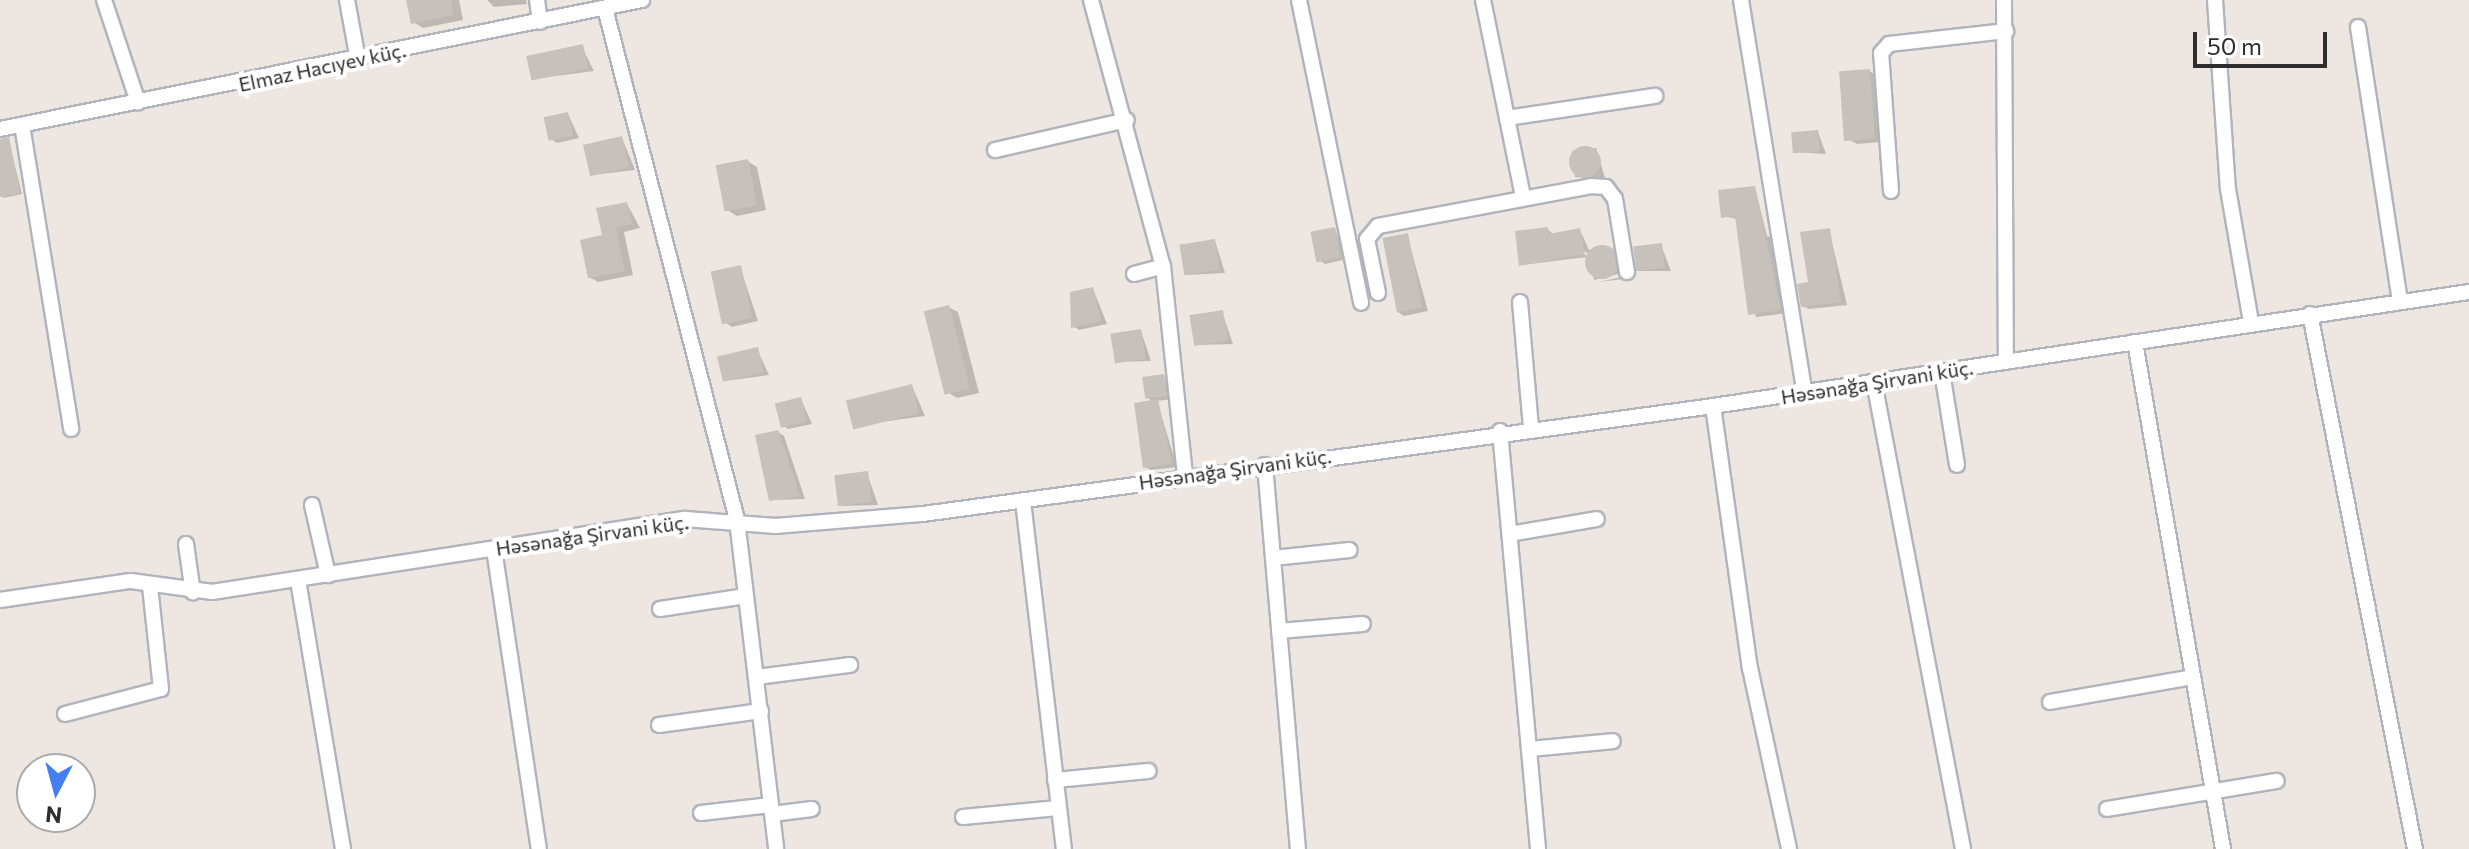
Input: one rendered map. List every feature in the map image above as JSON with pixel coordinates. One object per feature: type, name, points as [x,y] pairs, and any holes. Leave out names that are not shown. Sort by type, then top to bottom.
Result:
[{"type":"street","points":[[104,0],[138,102]]},
{"type":"street","points":[[347,0],[358,60]]},
{"type":"street","points":[[537,0],[540,22]]},
{"type":"street","name":"Elmaz Hacıyev küç.","points":[[0,129],[358,60],[642,0]]},
{"type":"street","points":[[1091,0],[1127,120],[1163,266],[1185,476]]},
{"type":"street","points":[[1299,0],[1361,303]]},
{"type":"street","points":[[1483,0],[1523,197]]},
{"type":"street","points":[[1741,0],[1805,393]]},
{"type":"street","points":[[2004,0],[2006,362]]},
{"type":"street","points":[[2215,0],[2226,174],[2251,322]]},
{"type":"street","points":[[605,8],[737,520],[776,849]]},
{"type":"street","points":[[2358,27],[2400,301]]},
{"type":"street","points":[[1891,191],[1881,53],[1889,44],[2006,31]]},
{"type":"street","points":[[1507,118],[1655,96]]},
{"type":"street","points":[[995,150],[1127,120]]},
{"type":"street","points":[[22,125],[71,429]]},
{"type":"street","points":[[1378,293],[1368,231],[1523,197],[1606,187],[1615,199],[1627,272]]},
{"type":"street","points":[[1134,274],[1163,266]]},
{"type":"street","name":"Həsənağa Şirvani küç.","points":[[0,600],[121,582],[193,593],[298,580],[685,519],[737,520],[776,526],[1023,501],[1500,431],[1805,393],[2251,322],[2469,292]]},
{"type":"street","points":[[1520,302],[1531,427]]},
{"type":"street","points":[[2310,314],[2415,849]]},
{"type":"street","points":[[2135,342],[2223,849]]},
{"type":"street","points":[[1942,372],[1957,465]]},
{"type":"street","points":[[1874,382],[1963,849]]},
{"type":"street","points":[[1713,406],[1750,668],[1789,849]]},
{"type":"street","points":[[1500,431],[1538,849]]},
{"type":"street","points":[[1265,465],[1298,849]]},
{"type":"street","points":[[1023,501],[1064,849]]},
{"type":"street","points":[[312,505],[328,575]]},
{"type":"street","points":[[1510,534],[1597,519]]},
{"type":"street","points":[[186,544],[193,593]]},
{"type":"street","points":[[494,549],[539,849]]},
{"type":"street","points":[[1273,558],[1350,550]]},
{"type":"street","points":[[298,580],[343,849]]},
{"type":"street","points":[[65,714],[161,689],[150,586]]},
{"type":"street","points":[[660,609],[746,596]]},
{"type":"street","points":[[1279,631],[1363,624]]},
{"type":"street","points":[[757,677],[850,665]]},
{"type":"street","points":[[2050,702],[2193,677]]},
{"type":"street","points":[[659,725],[761,711]]},
{"type":"street","points":[[1529,749],[1613,741]]},
{"type":"street","points":[[1055,780],[1149,771]]},
{"type":"street","points":[[2107,809],[2277,781]]},
{"type":"street","points":[[963,817],[1058,808]]},
{"type":"street","points":[[701,813],[812,809]]},
{"type":"building","points":[[406,0],[451,0],[454,15],[411,24]]},
{"type":"building","points":[[583,44],[588,68],[531,81],[526,56]]},
{"type":"building","points":[[1870,69],[1875,139],[1844,141],[1839,71]]},
{"type":"building","points":[[568,112],[573,135],[549,141],[544,117]]},
{"type":"building","points":[[1818,130],[1820,151],[1793,153],[1791,132]]},
{"type":"building","points":[[622,136],[629,167],[590,176],[583,145]]},
{"type":"building","points":[[9,137],[20,193],[0,197],[0,139]]},
{"type":"building","points":[[1585,146],[1596,151],[1601,162],[1596,173],[1585,178],[1574,173],[1569,162],[1574,151]]},
{"type":"building","points":[[748,159],[757,205],[725,211],[716,165]]},
{"type":"building","points":[[1755,186],[1781,310],[1748,315],[1735,216],[1721,218],[1718,190]]},
{"type":"building","points":[[627,202],[632,224],[616,227],[625,271],[588,278],[580,240],[602,235],[596,208]]},
{"type":"building","points":[[1335,227],[1341,257],[1316,262],[1310,232]]},
{"type":"building","points":[[1548,227],[1549,234],[1580,228],[1585,254],[1519,266],[1515,231]]},
{"type":"building","points":[[1830,228],[1841,302],[1801,307],[1797,284],[1808,282],[1800,232]]},
{"type":"building","points":[[1408,233],[1423,308],[1397,313],[1382,238]]},
{"type":"building","points":[[1215,239],[1220,270],[1184,275],[1179,245]]},
{"type":"building","points":[[1662,243],[1665,268],[1636,271],[1633,247]]},
{"type":"building","points":[[1602,245],[1614,250],[1619,262],[1614,274],[1602,279],[1590,274],[1585,262],[1590,250]]},
{"type":"building","points":[[741,265],[752,318],[722,324],[711,271]]},
{"type":"building","points":[[1093,287],[1101,321],[1071,328],[1070,292]]},
{"type":"building","points":[[949,305],[970,388],[945,395],[924,311]]},
{"type":"building","points":[[1223,310],[1228,341],[1194,346],[1189,315]]},
{"type":"building","points":[[1141,329],[1146,359],[1115,363],[1110,334]]},
{"type":"building","points":[[758,347],[764,372],[723,382],[717,356]]},
{"type":"building","points":[[1164,374],[1167,396],[1145,399],[1142,377]]},
{"type":"building","points":[[912,384],[919,413],[853,430],[846,400]]},
{"type":"building","points":[[801,397],[807,421],[781,428],[775,404]]},
{"type":"building","points":[[1158,399],[1172,464],[1143,468],[1134,403]]},
{"type":"building","points":[[778,430],[800,496],[769,501],[755,435]]},
{"type":"building","points":[[868,471],[872,502],[838,506],[834,475]]}]
